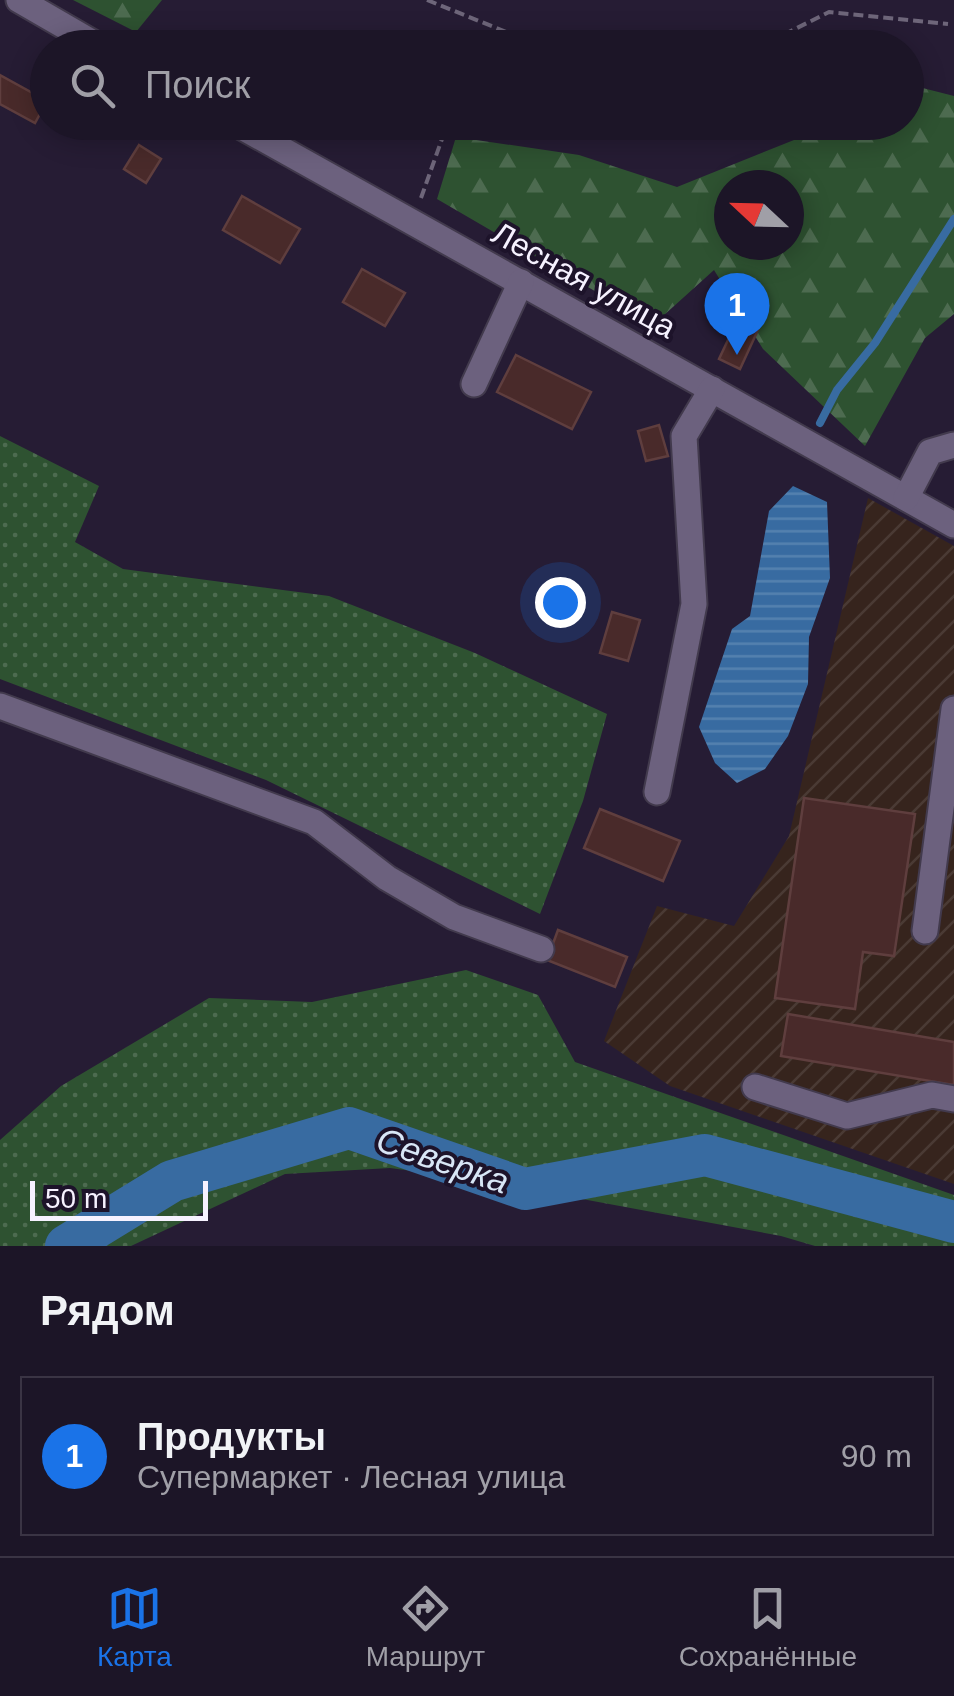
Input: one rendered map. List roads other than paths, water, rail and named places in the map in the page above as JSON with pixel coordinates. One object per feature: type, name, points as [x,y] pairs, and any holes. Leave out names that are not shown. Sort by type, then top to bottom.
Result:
[{"type":"street","points":[[19,0],[71,30]]},
{"type":"street","name":"Лесная улица","points":[[266,140],[954,524]]},
{"type":"street","points":[[474,384],[520,282]]},
{"type":"street","points":[[658,792],[694,604],[684,436],[712,389]]},
{"type":"street","points":[[906,498],[930,452],[954,445]]},
{"type":"street","points":[[0,706],[314,822],[387,878],[438,907],[541,949]]},
{"type":"street","points":[[925,931],[954,709]]},
{"type":"street","points":[[755,1087],[847,1116],[932,1095],[954,1099]]},
{"type":"water","points":[[793,486],[827,502],[830,578],[809,637],[808,684],[788,736],[765,769],[737,783],[715,763],[699,727],[732,629],[750,616],[769,511]]},
{"type":"waterway","points":[[820,423],[837,390],[875,343],[954,219]]},
{"type":"waterway","name":"Северка","points":[[66,1246],[172,1181],[349,1128],[525,1189],[705,1155],[954,1222]]},
{"type":"place","name":"Продукты","points":[[737,355]]}]
